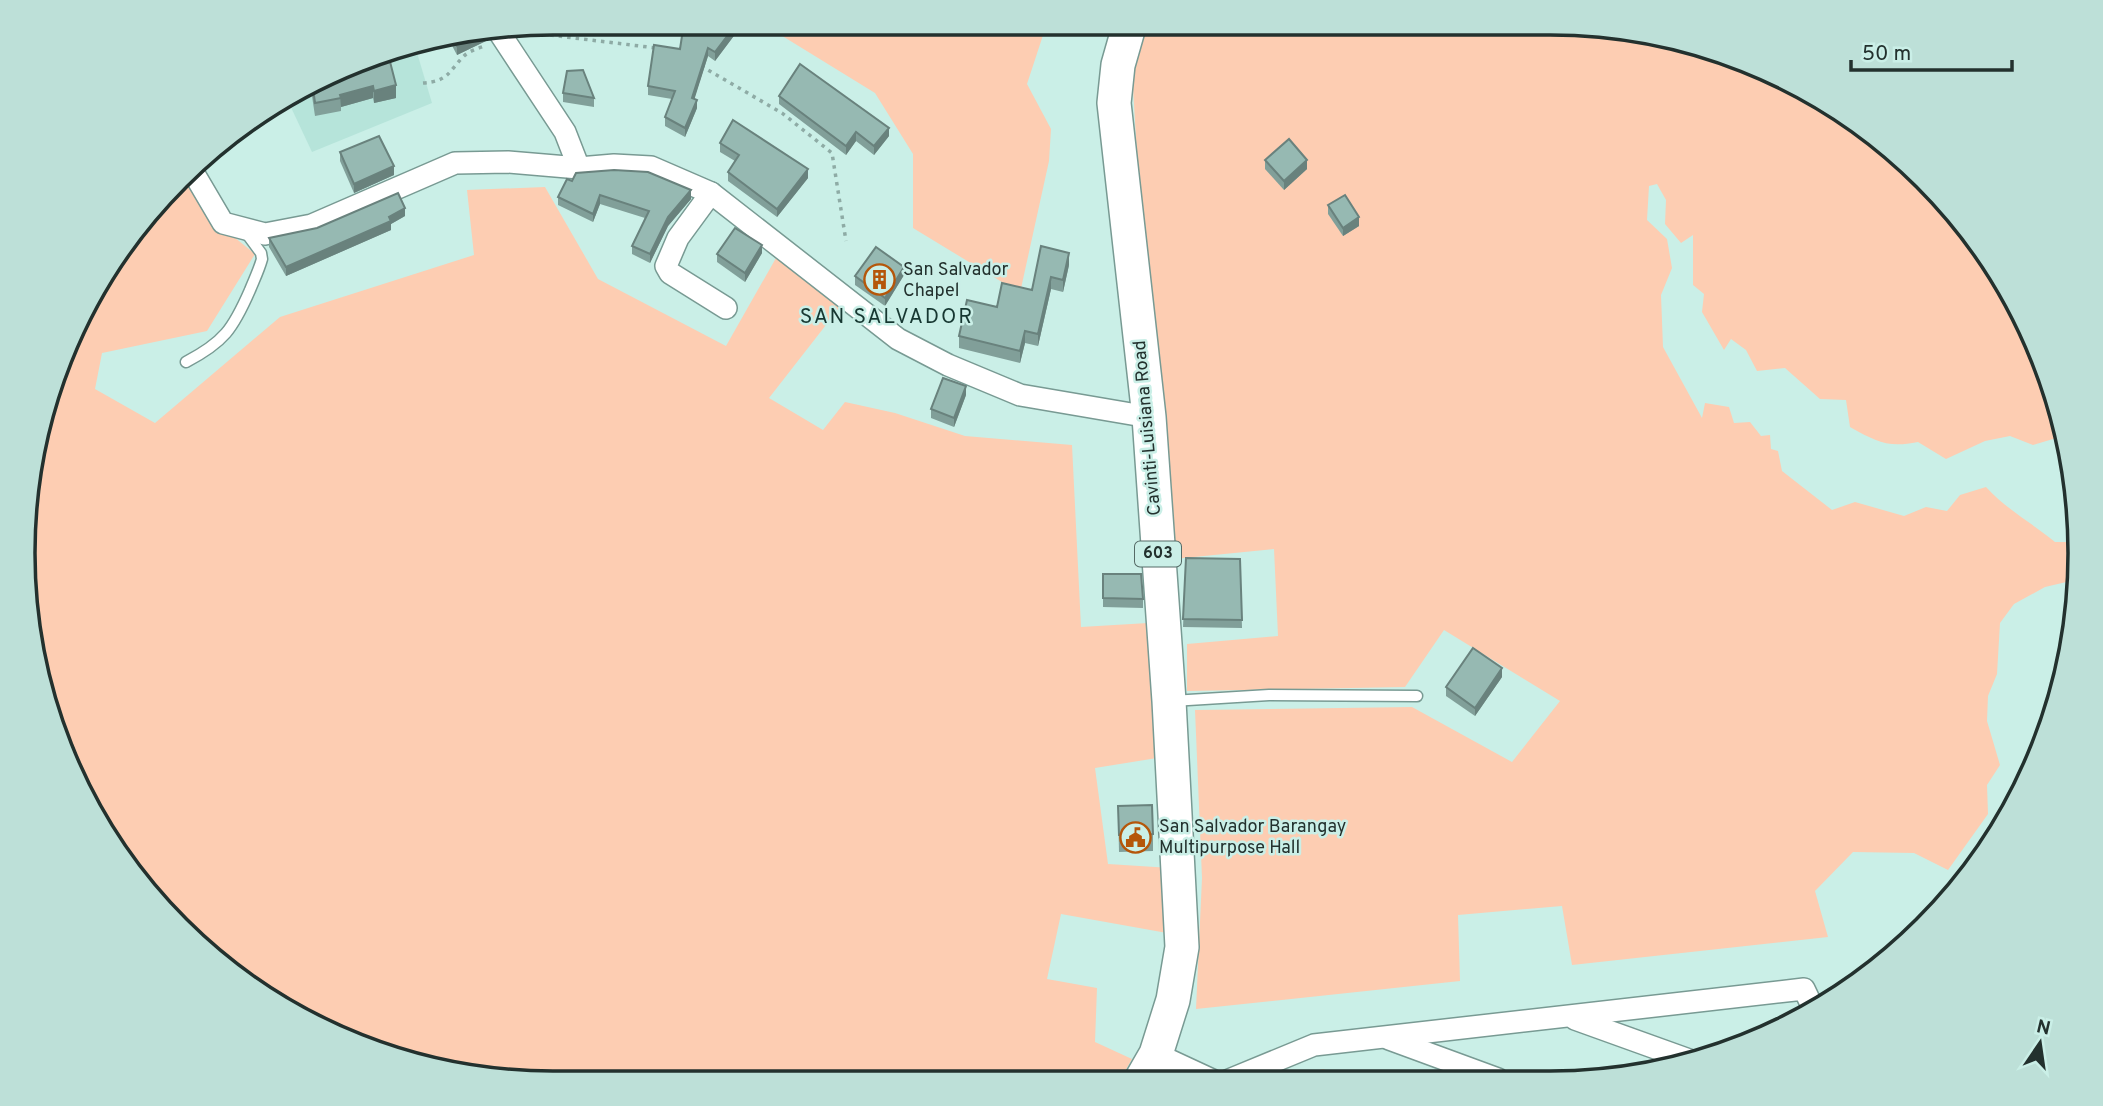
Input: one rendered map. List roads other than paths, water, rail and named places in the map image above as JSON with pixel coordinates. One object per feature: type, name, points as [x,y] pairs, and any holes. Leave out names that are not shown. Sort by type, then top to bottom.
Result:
[{"type":"main road","name":"Cavinti-Luisiana Road","points":[[1127,35],[1118,65],[1114,103],[1149,417],[1169,702],[1182,947],[1173,1000],[1148,1067]]},
{"type":"street","points":[[510,37],[565,132],[579,168]]},
{"type":"street","points":[[196,178],[223,223],[265,234],[312,225],[455,163],[508,162],[579,168],[614,165],[651,167],[710,193],[898,339],[948,365],[1020,395],[1149,417]]},
{"type":"street","points":[[710,193],[678,238],[666,266],[670,273],[726,308]]},
{"type":"street","points":[[1250,1071],[1314,1045],[1804,989],[1810,1001]]},
{"type":"street","points":[[1570,1017],[1675,1055]]},
{"type":"street","points":[[1384,1037],[1476,1071]]},
{"type":"street","points":[[1148,1067],[1168,1071]]},
{"type":"lane","points":[[186,362],[213,347],[235,324],[260,267],[261,253],[243,228]]},
{"type":"lane","points":[[1169,702],[1269,695],[1417,696]]},
{"type":"place","name":"San Salvador Chapel","points":[[880,280]]},
{"type":"place","name":"San Salvador Barangay Multipurpose Hall","points":[[1136,837]]},
{"type":"district","name":"SAN SALVADOR","points":[[887,317]]}]
